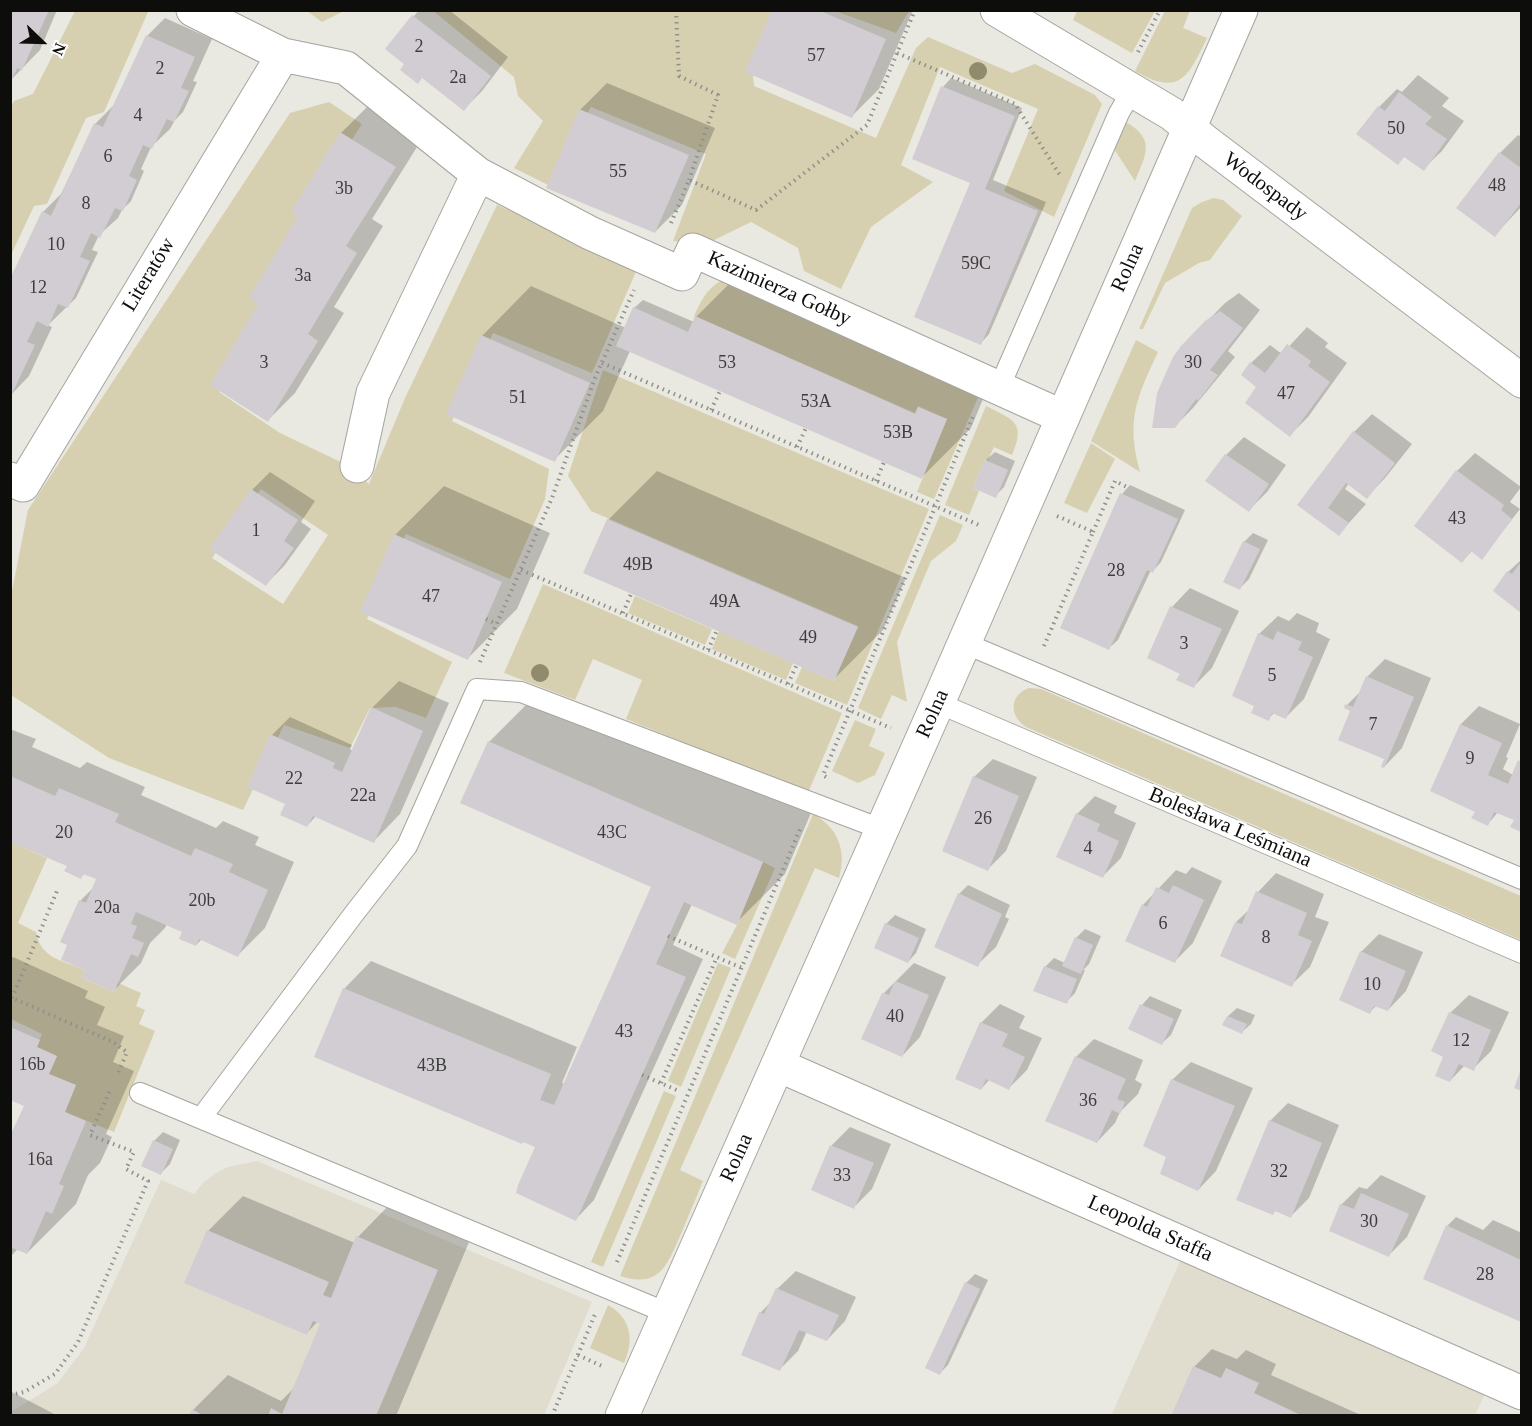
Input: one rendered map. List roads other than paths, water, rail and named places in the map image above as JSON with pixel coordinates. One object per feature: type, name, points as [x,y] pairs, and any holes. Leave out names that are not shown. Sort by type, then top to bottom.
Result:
[{"type":"street","name":"Kazimierza Gołby","points":[[193,10],[283,55],[346,68],[478,174],[590,233],[682,274],[693,250],[1063,417]]},
{"type":"street","name":"Wodospady","points":[[997,10],[1172,114],[1521,381]]},
{"type":"street","name":"Rolna","points":[[622,1416],[938,703],[1241,10]]},
{"type":"street","name":"Literatów","points":[[10,479],[23,484],[283,55]]},
{"type":"street","points":[[357,466],[374,393],[478,174]]},
{"type":"street","name":"Leopolda Staffa","points":[[778,1065],[1521,1393]]},
{"type":"lane","points":[[994,386],[1119,113],[1132,91]]},
{"type":"lane","points":[[964,643],[1521,879]]},
{"type":"lane","points":[[201,1118],[353,915],[408,846],[477,689],[521,692],[881,829]]},
{"type":"lane","name":"Bolesława Leśmiana","points":[[938,703],[1521,953]]},
{"type":"lane","points":[[140,1093],[667,1313]]}]
